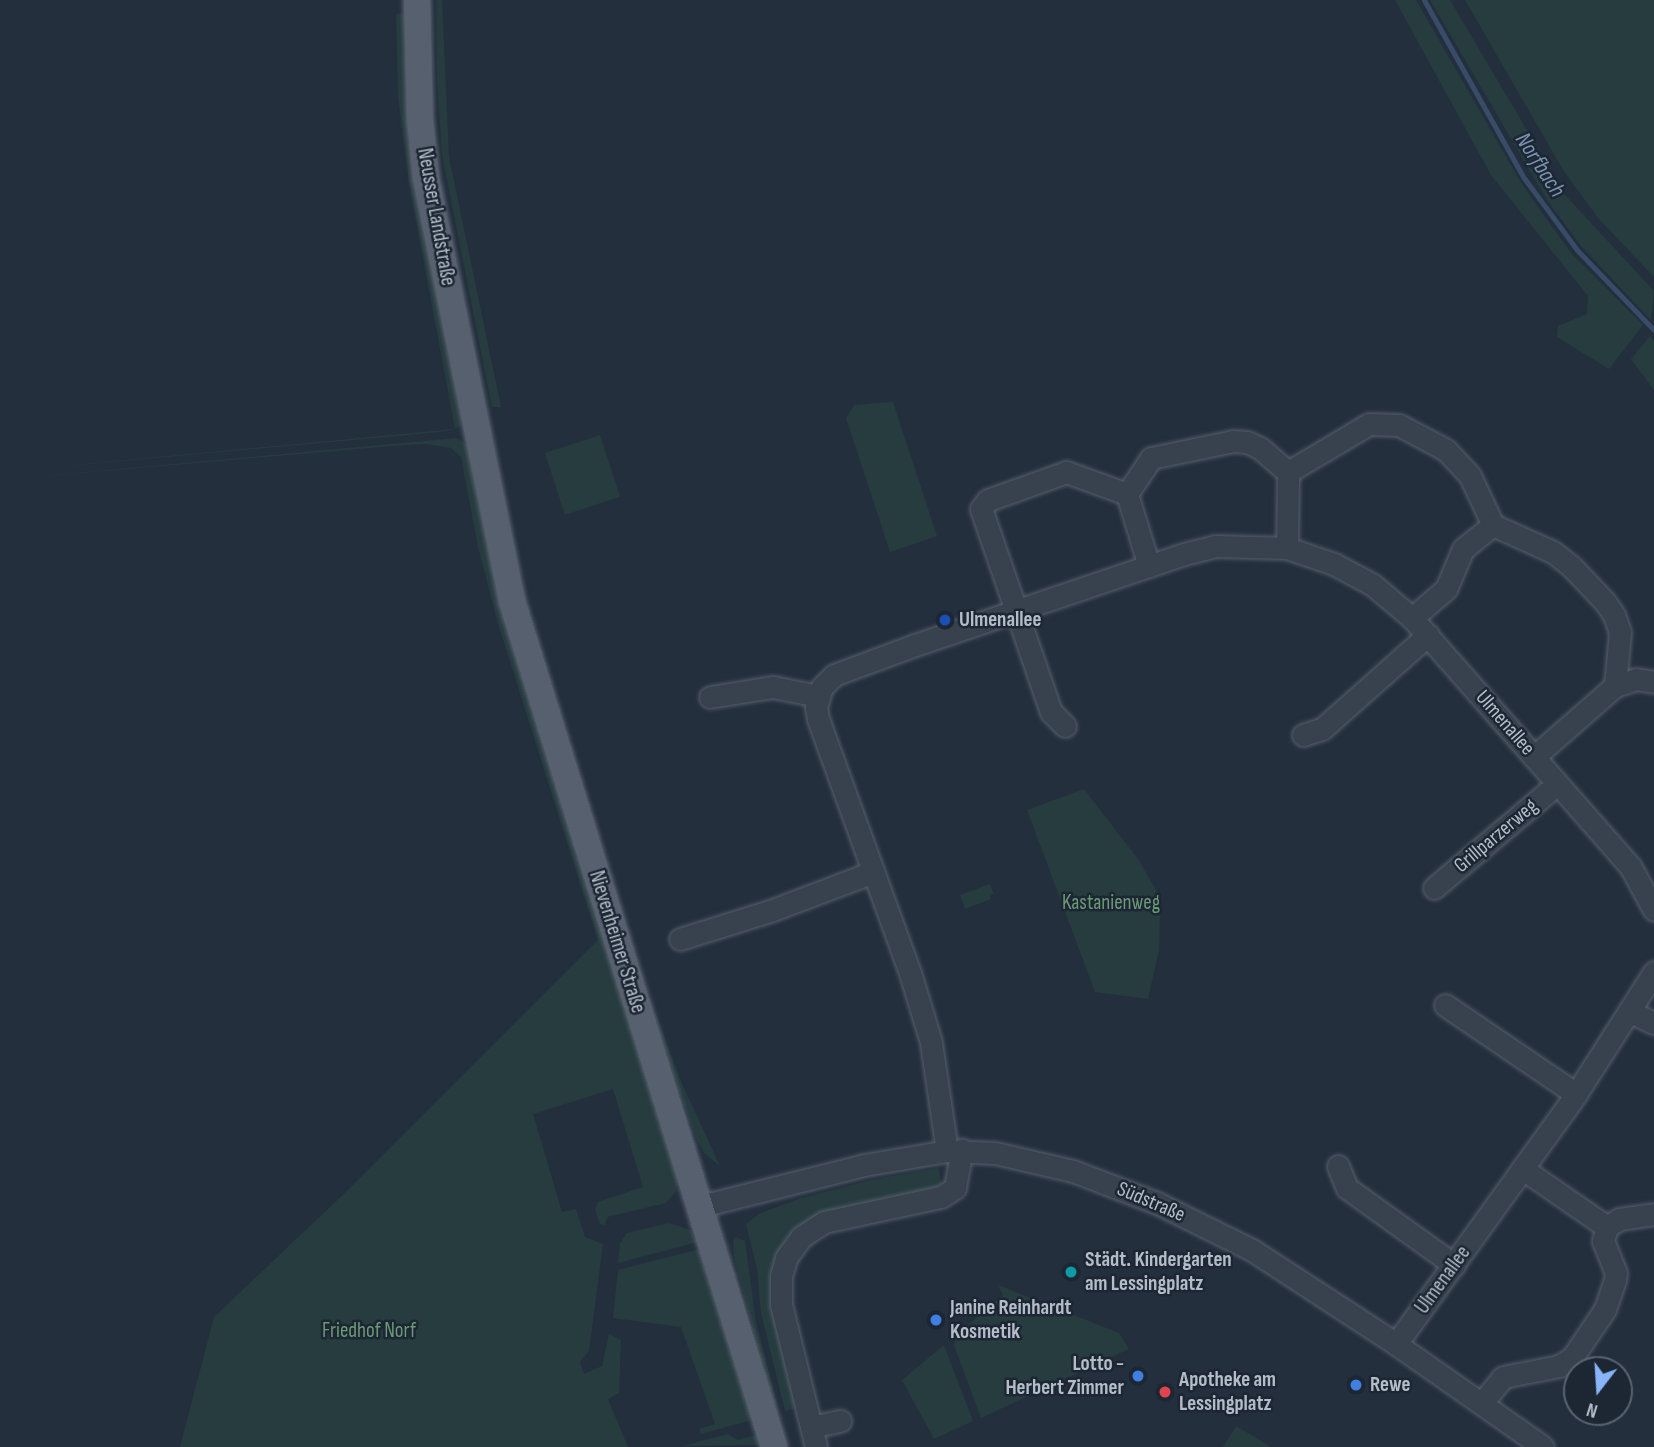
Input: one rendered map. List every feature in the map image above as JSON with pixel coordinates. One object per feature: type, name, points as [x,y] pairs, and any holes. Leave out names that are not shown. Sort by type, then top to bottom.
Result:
[{"type":"main road","name":"Neusser Landstraße","points":[[416,0],[420,120],[426,178],[477,432]]},
{"type":"main road","name":"Nievenheimer Straße","points":[[477,432],[499,547],[518,624],[774,1447]]},
{"type":"street","points":[[1288,472],[1358,428],[1381,422],[1399,425],[1420,434],[1460,462],[1470,476],[1493,525],[1553,552],[1605,602],[1614,615],[1619,632],[1615,686]]},
{"type":"street","points":[[1127,494],[1151,458],[1233,441],[1260,448],[1288,472]]},
{"type":"street","points":[[1065,726],[1051,712],[982,514],[984,504],[1066,472],[1127,494]]},
{"type":"street","points":[[1287,548],[1288,472]]},
{"type":"street","points":[[1127,494],[1149,566]]},
{"type":"street","points":[[1412,618],[1446,589],[1463,549],[1493,525]]},
{"type":"street","name":"Ulmenallee","points":[[818,696],[825,682],[844,670],[1149,566],[1215,547],[1287,548],[1334,564],[1373,585],[1412,618],[1630,866],[1652,901]]},
{"type":"street","points":[[1303,735],[1322,729],[1428,635]]},
{"type":"street","points":[[1535,756],[1615,686],[1636,679],[1654,682]]},
{"type":"street","points":[[710,697],[773,687],[818,696],[818,719],[910,972],[931,1042],[962,1195],[829,1220],[808,1231],[789,1252],[782,1270],[780,1305],[814,1437],[841,1420]]},
{"type":"street","name":"Grillparzerweg","points":[[1434,888],[1557,783]]},
{"type":"street","points":[[680,939],[770,911],[873,872]]},
{"type":"street","name":"Ulmenallee","points":[[1396,1344],[1576,1094],[1631,1012],[1654,972]]},
{"type":"street","points":[[1445,1004],[1576,1094]]},
{"type":"street","points":[[1631,1012],[1654,1023]]},
{"type":"street","name":"Südstraße","points":[[701,1206],[864,1165],[954,1151],[1020,1158],[1073,1171],[1157,1203],[1252,1250],[1396,1344],[1543,1447]]},
{"type":"street","points":[[1338,1166],[1348,1188],[1454,1265]]},
{"type":"street","points":[[1523,1169],[1607,1227]]},
{"type":"street","points":[[1482,1403],[1503,1377],[1559,1366],[1572,1358],[1605,1310],[1612,1295],[1616,1273],[1603,1241],[1607,1227],[1619,1219],[1654,1214]]},
{"type":"green space","points":[[436,0],[442,0],[449,157],[501,407],[492,407],[442,155]]},
{"type":"green space","points":[[1395,0],[1416,0],[1520,181],[1545,217],[1572,254],[1643,325],[1609,369],[1557,337],[1558,326],[1587,314],[1588,296],[1491,175]]},
{"type":"green space","points":[[1430,0],[1450,0],[1566,196],[1654,291],[1651,320],[1581,246],[1547,200]]},
{"type":"green space","points":[[1465,0],[1654,0],[1654,277],[1598,218],[1563,170]]},
{"type":"green space","points":[[407,13],[463,421],[455,429],[409,183],[398,96],[396,14]]},
{"type":"green space","points":[[1650,336],[1654,341],[1654,390],[1631,359]]},
{"type":"green space","points":[[893,402],[937,536],[890,552],[846,418],[854,405]]},
{"type":"green space","points":[[455,429],[430,433],[0,472]]},
{"type":"green space","points":[[600,435],[620,497],[565,515],[545,453]]},
{"type":"green space","name":"Friedhof Norf","points":[[457,438],[468,445],[678,1178],[676,1192],[666,1203],[607,1217],[605,1225],[600,1224],[595,1210],[598,1202],[643,1187],[613,1089],[533,1114],[562,1212],[576,1209],[585,1237],[603,1244],[589,1351],[580,1362],[584,1374],[602,1366],[609,1334],[621,1340],[619,1393],[608,1399],[628,1447],[180,1447],[214,1317],[349,1189],[598,940],[498,624],[478,547],[461,457],[451,448],[426,444],[392,446],[0,480]]},
{"type":"green space","points":[[518,577],[645,986],[682,1084],[720,1166],[704,1153],[697,1140],[654,1020],[534,645]]},
{"type":"green space","name":"Kastanienweg","points":[[1084,789],[1138,859],[1156,890],[1160,911],[1159,950],[1148,999],[1095,992],[1027,810]]},
{"type":"green space","points":[[990,884],[994,894],[990,895],[991,899],[965,909],[960,895]]},
{"type":"green space","points":[[939,1168],[941,1183],[937,1190],[783,1248],[797,1408],[785,1411],[761,1313],[757,1269],[746,1224],[759,1214],[798,1199],[875,1179]]},
{"type":"green space","points":[[669,1223],[690,1230],[698,1242],[618,1263],[620,1243],[627,1233]]},
{"type":"green space","points":[[736,1237],[745,1241],[756,1322],[779,1412],[776,1413],[734,1257],[733,1241]]},
{"type":"green space","points":[[700,1249],[752,1420],[701,1434],[699,1429],[715,1424],[681,1327],[613,1318],[618,1270]]},
{"type":"green space","points":[[998,1285],[1119,1333],[1129,1349],[981,1418],[954,1345],[956,1335],[1003,1295]]},
{"type":"green space","points":[[944,1345],[973,1421],[934,1439],[902,1380]]},
{"type":"green space","points":[[1236,1426],[1271,1447],[1223,1447]]},
{"type":"green space","points":[[728,1434],[738,1440],[756,1435],[759,1445],[682,1446]]},
{"type":"waterway","name":"Norfbach","points":[[1424,0],[1524,178],[1577,250],[1654,330]]},
{"type":"place","name":"Ulmenallee","points":[[945,620]]},
{"type":"place","name":"Städt. Kindergarten am Lessingplatz","points":[[1071,1272]]},
{"type":"place","name":"Janine Reinhardt Kosmetik","points":[[936,1320]]},
{"type":"place","name":"Lotto - Herbert Zimmer","points":[[1138,1376]]},
{"type":"place","name":"Rewe","points":[[1356,1385]]},
{"type":"place","name":"Apotheke am Lessingplatz","points":[[1165,1392]]}]
